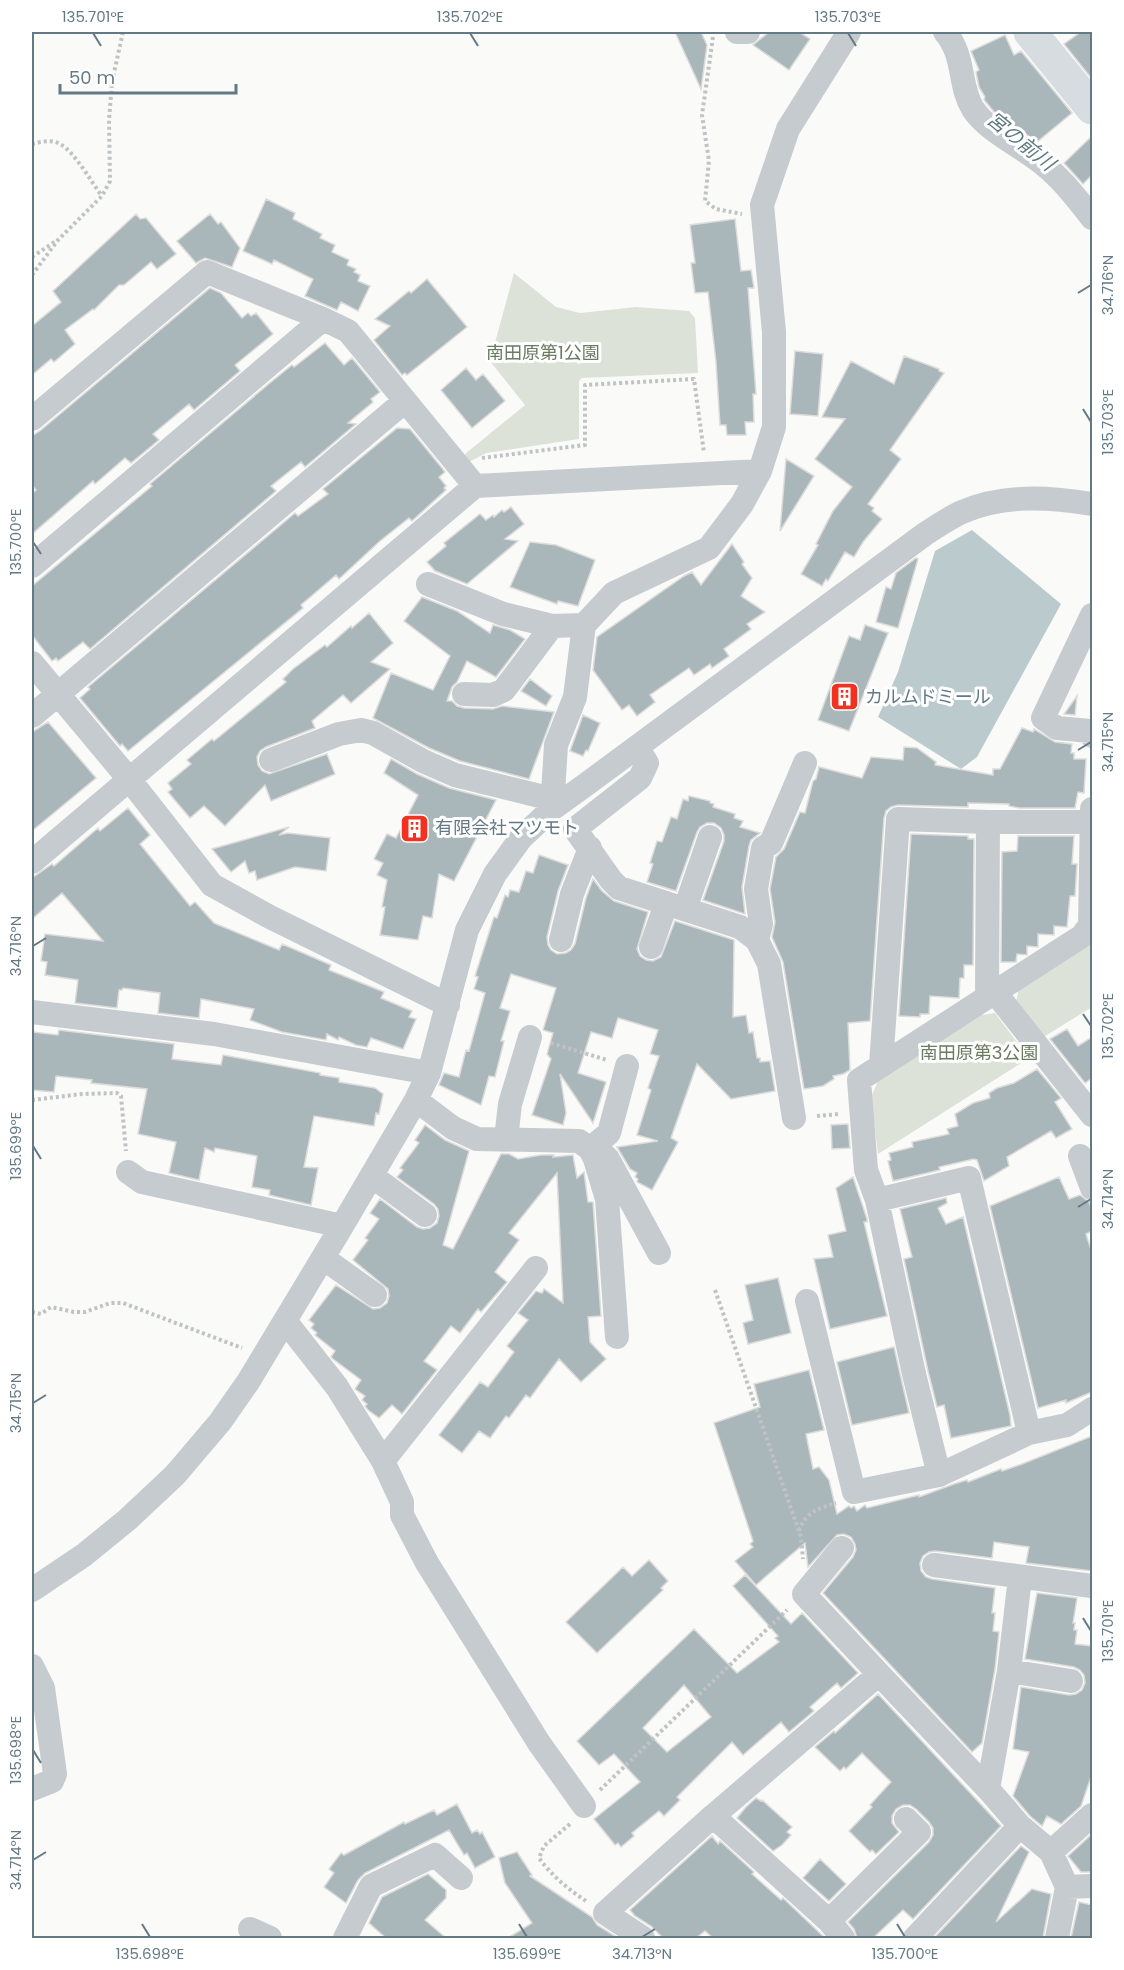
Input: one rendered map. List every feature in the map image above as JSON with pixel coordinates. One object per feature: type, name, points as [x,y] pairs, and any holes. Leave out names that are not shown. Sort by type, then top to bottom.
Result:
[{"type":"highway","points":[[1042,35],[1092,108]]},
{"type":"street","points":[[737,32],[748,32]]},
{"type":"street","points":[[552,804],[556,745],[575,697],[584,625],[614,593],[709,548],[742,504],[760,471],[774,427],[774,332],[762,205],[788,129],[849,32]]},
{"type":"street","points":[[945,32],[959,54],[968,97],[973,109],[986,123],[1052,172],[1066,185],[1092,218]]},
{"type":"street","points":[[32,419],[207,272],[323,319],[348,332],[475,486]]},
{"type":"street","points":[[32,566],[323,319]]},
{"type":"street","points":[[32,716],[405,401]]},
{"type":"street","points":[[32,862],[475,486],[760,471]]},
{"type":"street","points":[[34,1583],[84,1555],[175,1475],[220,1422],[265,1355],[372,1176],[429,1073],[467,930],[495,874],[521,838],[552,804],[637,747],[925,534],[961,513],[991,502],[1026,498],[1059,499],[1092,504]]},
{"type":"street","points":[[428,584],[503,614],[552,626],[584,625]]},
{"type":"street","points":[[1092,615],[1043,718],[1057,728],[1090,731],[1092,736]]},
{"type":"street","points":[[464,694],[493,696],[504,690],[552,626]]},
{"type":"street","points":[[32,663],[129,779],[212,885],[270,917],[448,1005]]},
{"type":"street","points":[[271,760],[339,734],[361,730],[373,733],[455,776],[552,804]]},
{"type":"street","points":[[637,747],[647,764],[640,778],[575,829],[619,888],[740,927],[757,940],[769,964],[794,1118]]},
{"type":"street","points":[[757,940],[761,924],[756,889],[763,848],[771,843],[805,763]]},
{"type":"street","points":[[881,1065],[898,819],[987,822],[1092,815],[1090,925],[1082,936],[859,1080],[866,1170],[877,1200],[914,1374],[939,1475]]},
{"type":"street","points":[[987,822],[990,994],[1092,1115]]},
{"type":"street","points":[[651,947],[676,906],[710,837]]},
{"type":"street","points":[[561,940],[572,894],[590,848]]},
{"type":"street","points":[[32,1012],[214,1034],[429,1073]]},
{"type":"street","points":[[506,1139],[510,1104],[530,1037]]},
{"type":"street","points":[[592,1147],[609,1133],[627,1066]]},
{"type":"street","points":[[416,1100],[453,1128],[477,1139],[579,1141],[592,1147],[608,1159],[659,1253]]},
{"type":"street","points":[[592,1147],[607,1199],[617,1337]]},
{"type":"street","points":[[1080,1156],[1092,1188]]},
{"type":"street","points":[[128,1172],[142,1182],[342,1226]]},
{"type":"street","points":[[372,1176],[425,1215]]},
{"type":"street","points":[[877,1200],[969,1178],[1029,1433]]},
{"type":"street","points":[[323,1258],[375,1295]]},
{"type":"street","points":[[383,1461],[536,1268]]},
{"type":"street","points":[[807,1301],[854,1492],[939,1475],[1029,1433],[1067,1425],[1092,1409]]},
{"type":"street","points":[[286,1322],[337,1387],[383,1461],[402,1502],[402,1515],[427,1563],[539,1743],[585,1806]]},
{"type":"street","points":[[842,1548],[804,1594],[1020,1826],[1051,1852],[1067,1887],[1057,1938]]},
{"type":"street","points":[[934,1565],[1092,1586]]},
{"type":"street","points":[[988,1789],[1009,1671],[1020,1578]]},
{"type":"street","points":[[32,1666],[43,1688],[55,1774],[51,1781],[32,1789]]},
{"type":"street","points":[[1009,1671],[1071,1682]]},
{"type":"street","points":[[643,1938],[605,1912],[879,1674]]},
{"type":"street","points":[[1051,1852],[1092,1815]]},
{"type":"street","points":[[713,1816],[836,1930],[919,1832],[906,1819]]},
{"type":"street","points":[[915,1938],[1020,1826]]},
{"type":"street","points":[[345,1938],[371,1886],[435,1855],[460,1878]]},
{"type":"street","points":[[1067,1887],[1092,1886]]},
{"type":"path","points":[[32,275],[58,240],[102,196],[110,181],[109,120],[112,82],[123,32]]},
{"type":"path","points":[[714,32],[702,115],[709,161],[705,201],[716,209],[763,218]]},
{"type":"path","points":[[32,144],[48,141],[59,143],[70,152],[102,196]]},
{"type":"path","points":[[32,257],[58,240]]},
{"type":"path","points":[[482,458],[585,445],[585,385],[694,379],[705,460]]},
{"type":"path","points":[[530,1037],[627,1066]]},
{"type":"path","points":[[32,1100],[82,1094],[117,1093],[121,1096],[128,1172]]},
{"type":"path","points":[[794,1118],[843,1113]]},
{"type":"path","points":[[605,1912],[574,1893],[545,1868],[539,1858],[544,1846],[581,1816],[585,1806],[804,1594],[801,1538],[715,1290]]},
{"type":"path","points":[[32,1312],[41,1314],[51,1307],[85,1312],[110,1303],[123,1303],[265,1355]]},
{"type":"green space","name":"南田原第1公園","points":[[514,273],[556,307],[580,313],[636,307],[689,311],[695,318],[698,373],[582,378],[579,381],[579,439],[486,453],[467,463],[465,454],[525,405],[490,361]]},
{"type":"green space","points":[[1092,941],[1092,1007],[1042,1038],[1015,1007],[1019,988]]},
{"type":"green space","name":"南田原第3公園","points":[[995,1013],[1029,1058],[878,1154],[871,1097],[879,1079],[976,1016]]},
{"type":"shaded area","points":[[972,530],[1061,604],[977,757],[961,769],[878,717],[898,672],[935,551]]},
{"type":"building","points":[[675,32],[701,32],[707,45],[701,89]]},
{"type":"building","points":[[769,32],[799,32],[810,39],[789,70],[753,45]]},
{"type":"building","points":[[1081,32],[1092,32],[1092,79],[1064,44]]},
{"type":"building","points":[[1005,35],[1014,55],[1021,51],[1072,113],[1037,142],[995,113],[985,101],[979,87],[976,72],[979,70],[971,51]]},
{"type":"building","points":[[1092,136],[1092,175],[1083,184],[1064,163]]},
{"type":"building","points":[[266,199],[295,213],[293,219],[322,234],[320,238],[335,245],[332,252],[349,260],[347,265],[356,269],[354,272],[360,275],[358,281],[370,286],[358,311],[341,302],[337,310],[305,296],[313,279],[274,260],[272,264],[243,251]]},
{"type":"building","points":[[136,214],[140,219],[146,218],[176,254],[157,269],[151,262],[124,285],[119,285],[94,310],[65,330],[75,344],[54,362],[51,359],[32,375],[32,326],[61,302],[53,291]]},
{"type":"building","points":[[210,214],[218,224],[221,222],[240,248],[232,267],[205,258],[196,263],[177,241]]},
{"type":"building","points":[[735,219],[741,271],[751,270],[754,288],[748,288],[756,394],[753,394],[754,422],[745,422],[746,435],[727,435],[726,425],[720,425],[708,292],[695,293],[691,263],[695,263],[690,225]]},
{"type":"building","points":[[427,279],[467,327],[407,375],[405,373],[402,375],[374,340],[390,326],[375,319]]},
{"type":"building","points":[[210,288],[221,293],[242,318],[248,313],[251,316],[256,313],[273,334],[235,365],[240,371],[194,410],[189,404],[153,434],[159,440],[131,463],[125,458],[95,484],[93,481],[32,534],[32,494],[36,490],[32,485],[32,436]]},
{"type":"building","points":[[325,343],[344,365],[352,358],[380,392],[371,399],[373,402],[348,423],[356,424],[305,467],[301,462],[271,486],[276,491],[90,649],[83,642],[58,661],[56,658],[52,661],[32,635],[32,586],[152,486],[150,484],[271,382]]},
{"type":"building","points":[[795,351],[823,354],[818,416],[790,414]]},
{"type":"building","points":[[904,356],[944,373],[890,450],[901,459],[868,504],[874,508],[872,511],[882,519],[854,557],[845,552],[828,581],[826,579],[822,586],[801,574],[818,545],[816,544],[833,511],[852,487],[815,459],[845,419],[822,417],[851,361],[894,384]]},
{"type":"building","points":[[466,368],[476,380],[483,374],[505,401],[472,428],[441,390]]},
{"type":"building","points":[[397,428],[410,429],[442,468],[445,472],[439,477],[446,486],[444,488],[446,490],[412,521],[409,518],[380,541],[339,579],[336,575],[301,605],[303,608],[128,751],[122,744],[120,746],[80,698],[90,689],[88,687],[295,513],[298,516],[328,494],[323,489]]},
{"type":"building","points":[[786,459],[814,476],[780,531]]},
{"type":"building","points":[[511,507],[524,524],[505,539],[518,541],[467,584],[435,571],[427,562],[446,546],[444,543],[480,514],[486,520]]},
{"type":"building","points":[[530,542],[556,545],[595,560],[578,606],[558,601],[557,604],[510,587]]},
{"type":"building","points":[[732,544],[752,578],[741,596],[765,612],[747,624],[751,629],[724,649],[729,656],[712,668],[710,664],[694,675],[689,668],[650,695],[655,702],[637,716],[629,705],[622,710],[593,670],[597,637],[692,572],[701,585]]},
{"type":"building","points":[[916,558],[918,559],[898,628],[876,622],[886,587],[891,589],[896,573]]},
{"type":"building","points":[[422,597],[457,611],[490,633],[493,625],[510,630],[525,639],[496,677],[467,661],[447,701],[452,701],[464,708],[493,709],[502,706],[554,712],[529,779],[460,761],[429,748],[373,718],[391,673],[433,690],[450,656],[404,621]]},
{"type":"building","points":[[369,613],[393,643],[371,662],[390,669],[351,703],[343,695],[312,721],[315,728],[266,747],[257,757],[262,771],[269,774],[327,754],[335,774],[271,801],[265,785],[225,826],[204,806],[190,818],[168,792],[172,789],[168,783],[191,764],[187,760],[286,682],[283,679],[293,669],[325,645],[327,647]]},
{"type":"building","name":"カルムドミール","points":[[865,625],[888,633],[849,731],[818,720],[849,636],[860,640]]},
{"type":"building","points":[[530,679],[552,696],[546,706],[521,691]]},
{"type":"building","points":[[1077,696],[1075,715],[1064,714]]},
{"type":"building","points":[[583,715],[600,723],[588,751],[586,750],[583,756],[570,751]]},
{"type":"building","points":[[48,722],[96,778],[32,831],[32,732]]},
{"type":"building","points":[[1022,728],[1033,732],[1034,729],[1055,742],[1072,744],[1071,753],[1074,753],[1074,759],[1086,759],[1084,793],[1078,792],[1075,808],[1019,808],[1009,806],[1009,804],[968,803],[968,807],[898,805],[886,811],[870,1021],[848,1023],[850,1070],[833,1076],[834,1079],[823,1086],[804,1089],[783,962],[772,937],[775,922],[770,889],[776,857],[784,849],[800,812],[805,813],[819,767],[862,778],[871,757],[903,760],[904,747],[917,748],[936,762],[935,765],[993,775],[993,769],[1000,769]]},
{"type":"building","points":[[391,759],[449,788],[496,800],[454,881],[439,874],[432,918],[423,916],[418,940],[380,935],[387,880],[377,875],[383,863],[374,859],[387,834],[396,838],[418,795],[384,773]]},
{"type":"building","points":[[689,796],[710,801],[714,804],[713,807],[735,814],[734,818],[743,821],[740,827],[760,833],[751,840],[749,846],[742,887],[745,914],[703,900],[724,841],[721,828],[714,823],[707,823],[697,832],[676,891],[647,882],[657,841],[662,842],[671,817],[677,819],[683,799],[688,801]]},
{"type":"building","points":[[128,808],[150,835],[140,844],[190,906],[195,902],[214,923],[279,950],[282,944],[331,965],[329,970],[384,992],[381,998],[412,1011],[409,1017],[416,1019],[403,1049],[371,1038],[367,1047],[356,1045],[339,1037],[338,1040],[327,1034],[326,1040],[282,1032],[250,1020],[254,1009],[201,999],[199,1018],[158,1013],[160,993],[123,988],[119,990],[117,1008],[75,1003],[78,980],[45,975],[47,962],[41,961],[45,934],[103,941],[62,893],[32,919],[32,878],[52,864],[54,866],[98,828],[100,831]]},
{"type":"building","points":[[289,827],[279,835],[288,833],[330,838],[326,871],[295,867],[257,880],[255,871],[249,873],[245,861],[231,872],[212,849]]},
{"type":"building","points":[[911,834],[968,836],[968,839],[974,839],[973,965],[964,965],[964,978],[960,978],[959,998],[930,996],[929,1014],[920,1014],[920,1017],[899,1016]]},
{"type":"building","points":[[1018,836],[1074,836],[1072,864],[1077,864],[1075,896],[1070,896],[1067,927],[1054,926],[1054,935],[1038,934],[1038,947],[1027,946],[1027,955],[1017,954],[1016,962],[1001,962],[1002,852],[1017,851]]},
{"type":"building","points":[[539,855],[568,865],[558,891],[547,937],[548,945],[557,954],[566,953],[575,944],[593,879],[614,901],[648,912],[637,949],[640,956],[646,960],[653,961],[661,957],[675,921],[734,940],[733,1017],[746,1015],[749,1033],[753,1032],[757,1058],[760,1058],[760,1062],[770,1061],[775,1091],[731,1099],[697,1064],[671,1138],[678,1142],[652,1190],[637,1182],[638,1179],[635,1177],[637,1173],[630,1169],[617,1147],[658,1141],[637,1135],[651,1090],[648,1088],[659,1056],[650,1054],[658,1030],[618,1018],[612,1038],[591,1032],[578,1073],[606,1082],[593,1123],[560,1074],[566,1113],[563,1125],[532,1115],[551,1059],[547,1054],[553,1033],[543,1030],[556,988],[511,974],[500,1008],[510,1011],[501,1041],[504,1041],[495,1077],[489,1076],[481,1105],[439,1085],[444,1073],[459,1077],[466,1050],[469,1051],[485,993],[474,989],[478,977],[475,976],[494,917],[497,918],[505,895],[508,897],[510,890],[519,892],[526,871],[533,873]]},
{"type":"building","points":[[1067,1029],[1078,1046],[1092,1037],[1092,1078],[1085,1083],[1050,1039]]},
{"type":"building","points":[[59,1030],[174,1044],[172,1059],[221,1065],[223,1055],[320,1073],[320,1075],[339,1078],[339,1082],[375,1088],[383,1094],[379,1114],[376,1113],[374,1126],[314,1116],[304,1167],[318,1168],[311,1205],[269,1195],[270,1190],[252,1187],[257,1156],[215,1148],[214,1152],[205,1148],[199,1180],[169,1173],[176,1142],[138,1134],[147,1089],[91,1083],[92,1080],[56,1076],[54,1092],[32,1090],[33,1032],[58,1035]]},
{"type":"building","points":[[1037,1069],[1061,1098],[1055,1102],[1072,1129],[1056,1138],[1051,1131],[1007,1157],[1009,1166],[984,1181],[977,1160],[974,1159],[893,1181],[888,1161],[891,1160],[889,1153],[913,1147],[912,1142],[949,1134],[947,1129],[958,1126],[955,1114],[973,1103],[990,1098],[989,1093],[997,1088],[1014,1083]]},
{"type":"building","points":[[848,1124],[850,1148],[832,1149],[831,1125]]},
{"type":"building","points":[[425,1125],[445,1140],[469,1151],[443,1245],[453,1249],[501,1154],[509,1154],[518,1159],[541,1155],[554,1155],[553,1157],[573,1155],[577,1178],[584,1172],[588,1202],[593,1202],[601,1316],[588,1317],[590,1342],[606,1359],[581,1382],[559,1359],[530,1398],[526,1395],[509,1418],[506,1416],[490,1438],[479,1431],[462,1453],[439,1435],[480,1382],[488,1387],[514,1352],[507,1346],[528,1320],[518,1313],[536,1291],[542,1293],[544,1289],[563,1303],[557,1173],[509,1233],[519,1240],[495,1272],[507,1282],[481,1312],[478,1309],[460,1333],[451,1326],[424,1361],[437,1370],[402,1414],[392,1405],[379,1418],[368,1410],[365,1406],[367,1404],[362,1400],[365,1396],[355,1389],[361,1380],[331,1357],[335,1351],[315,1335],[317,1333],[311,1328],[314,1324],[309,1320],[336,1285],[373,1309],[380,1308],[387,1303],[388,1289],[353,1260],[368,1240],[365,1238],[379,1219],[370,1213],[380,1199],[417,1227],[430,1228],[437,1223],[438,1209],[434,1204],[397,1177],[403,1170],[400,1168],[419,1143],[415,1140]]},
{"type":"building","points":[[853,1177],[867,1219],[867,1222],[864,1222],[887,1316],[830,1329],[814,1259],[833,1257],[828,1235],[846,1231],[836,1188]]},
{"type":"building","points":[[1059,1177],[1069,1199],[1080,1195],[1089,1202],[1092,1210],[1092,1231],[1086,1234],[1092,1253],[1092,1392],[1066,1403],[1066,1400],[1038,1408],[990,1206]]},
{"type":"building","points":[[946,1198],[947,1203],[938,1208],[946,1224],[963,1217],[1011,1426],[951,1438],[944,1405],[937,1407],[928,1371],[904,1259],[912,1257],[900,1209]]},
{"type":"building","points":[[778,1278],[791,1333],[748,1344],[743,1323],[753,1320],[745,1285]]},
{"type":"building","points":[[894,1347],[909,1413],[852,1425],[837,1362]]},
{"type":"building","points":[[809,1370],[824,1430],[806,1434],[813,1469],[819,1467],[829,1480],[837,1514],[849,1506],[851,1508],[854,1506],[857,1511],[865,1505],[867,1508],[919,1495],[919,1497],[1022,1464],[1092,1436],[1092,1571],[1026,1563],[1029,1547],[994,1542],[992,1558],[935,1551],[923,1556],[920,1563],[921,1571],[926,1577],[932,1579],[995,1588],[992,1613],[995,1613],[993,1631],[999,1632],[995,1669],[982,1743],[972,1752],[823,1593],[853,1557],[856,1550],[851,1537],[844,1534],[837,1535],[808,1567],[805,1543],[756,1585],[735,1561],[753,1547],[750,1544],[753,1541],[714,1423],[760,1407],[754,1384]]},
{"type":"building","points":[[649,1560],[668,1581],[661,1588],[663,1590],[597,1653],[566,1622],[623,1567],[632,1576]]},
{"type":"building","points":[[745,1575],[791,1624],[802,1613],[858,1673],[841,1688],[837,1683],[810,1707],[814,1711],[789,1732],[781,1722],[743,1755],[732,1742],[677,1797],[680,1800],[664,1816],[659,1811],[632,1833],[634,1836],[621,1847],[618,1843],[615,1845],[594,1819],[640,1782],[614,1754],[599,1765],[577,1741],[694,1629],[737,1673],[779,1642],[775,1638],[778,1636],[733,1586]],"holes":[[[684,1685],[711,1717],[667,1752],[643,1728]]]},
{"type":"building","points":[[1037,1593],[1077,1598],[1073,1623],[1075,1623],[1074,1630],[1077,1630],[1075,1644],[1092,1646],[1092,1774],[1081,1806],[1061,1824],[1047,1816],[1042,1826],[1013,1796],[1029,1752],[1013,1749],[1021,1687],[1069,1695],[1082,1690],[1085,1683],[1084,1675],[1074,1667],[1025,1659]]},
{"type":"building","points":[[878,1694],[1001,1826],[913,1919],[903,1910],[873,1938],[857,1938],[848,1922],[929,1842],[933,1835],[933,1828],[916,1809],[910,1805],[903,1805],[896,1809],[892,1816],[892,1823],[899,1832],[876,1854],[872,1850],[870,1852],[849,1831],[872,1807],[870,1805],[891,1782],[862,1753],[846,1769],[844,1767],[840,1771],[815,1747],[834,1731],[835,1733]]},
{"type":"building","points":[[756,1798],[762,1800],[792,1827],[787,1832],[791,1835],[773,1851],[737,1818]]},
{"type":"building","points":[[457,1804],[472,1833],[477,1830],[480,1834],[482,1832],[495,1857],[475,1868],[467,1853],[464,1855],[449,1830],[365,1873],[358,1880],[346,1903],[324,1887],[334,1873],[329,1869],[341,1853],[344,1855],[404,1822],[405,1824],[434,1810],[437,1815]]},
{"type":"building","points":[[1092,1834],[1092,1872],[1081,1872],[1068,1856]]},
{"type":"building","points":[[712,1836],[718,1844],[720,1841],[754,1872],[752,1874],[781,1900],[783,1898],[825,1938],[713,1938],[705,1931],[696,1938],[663,1938],[651,1926],[635,1916],[630,1910]]},
{"type":"building","points":[[1021,1846],[1029,1852],[996,1922],[1032,1889],[1051,1894],[1043,1938],[934,1938]]},
{"type":"building","points":[[517,1852],[532,1875],[530,1876],[592,1917],[597,1925],[618,1938],[508,1938],[532,1923],[505,1883],[499,1858]]},
{"type":"building","points":[[820,1859],[846,1884],[829,1901],[803,1878]]},
{"type":"building","points":[[428,1874],[446,1890],[446,1898],[425,1920],[446,1938],[386,1938],[369,1923],[382,1897]]},
{"type":"building","points":[[1079,1902],[1092,1905],[1092,1938],[1071,1938]]},
{"type":"place","name":"カルムドミール","points":[[844,697]]},
{"type":"place","name":"有限会社マツモト","points":[[414,828]]},
{"type":"water label","name":"宮の前川","points":[[1021,141]]}]
